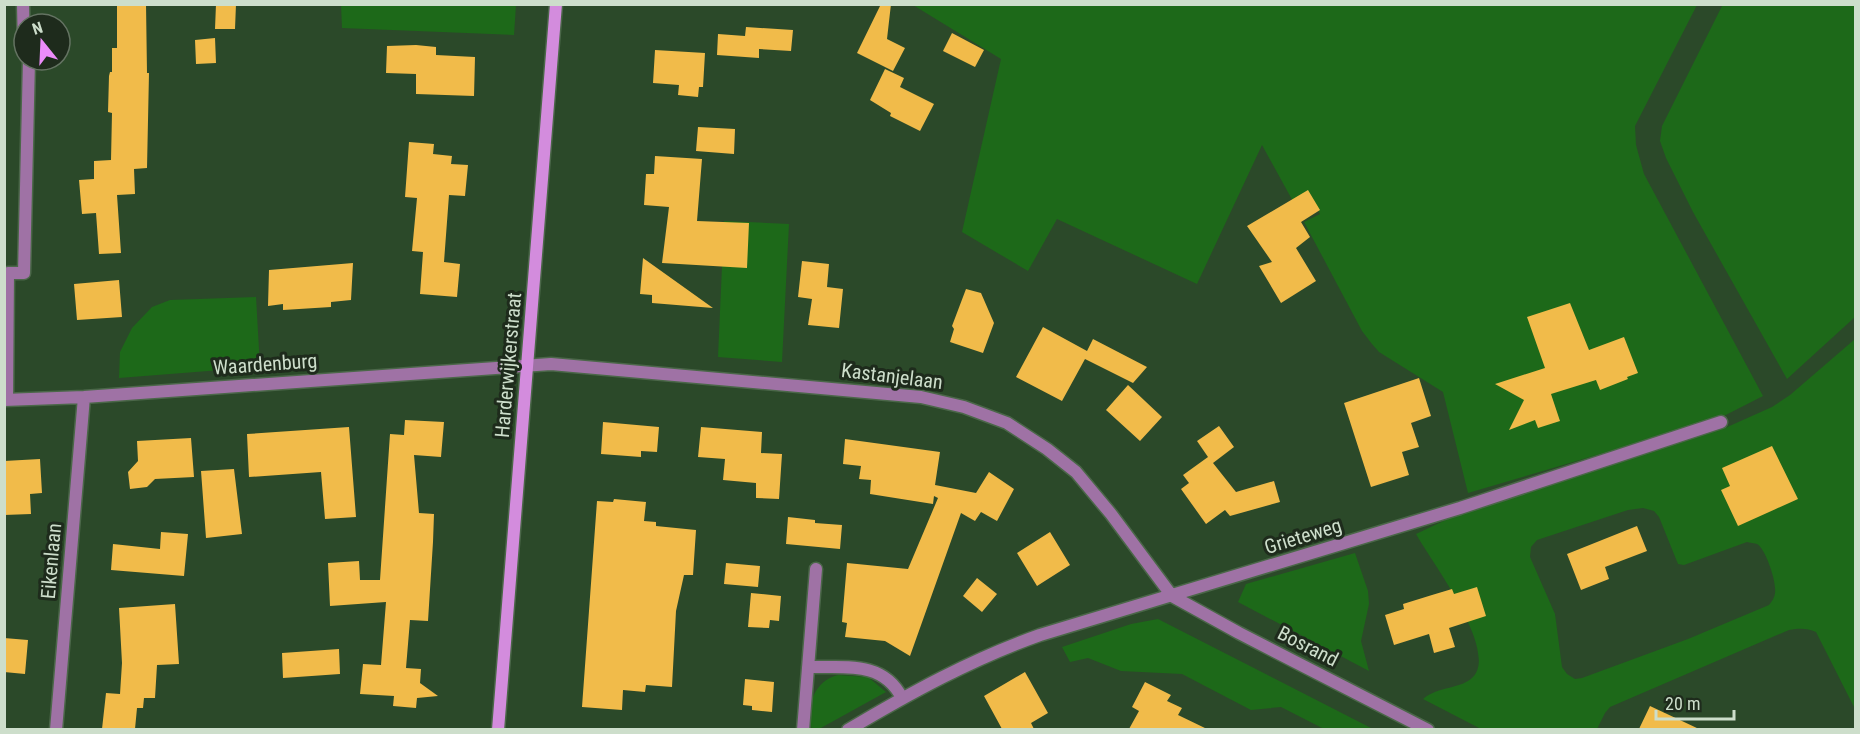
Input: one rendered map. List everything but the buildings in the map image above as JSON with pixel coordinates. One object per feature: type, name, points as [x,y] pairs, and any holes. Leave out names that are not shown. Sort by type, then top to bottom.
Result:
[{"type":"main road","name":"Harderwijkerstraat","points":[[498,729],[556,4]]},
{"type":"street","points":[[5,400],[8,273],[24,273],[29,72]]},
{"type":"street","name":"Kastanjelaan","points":[[528,366],[551,364],[921,397],[964,406],[1007,423],[1047,449],[1076,472],[1111,514],[1172,596]]},
{"type":"street","name":"Waardenburg","points":[[5,400],[84,397],[528,366]]},
{"type":"street","name":"Eikenlaan","points":[[56,729],[84,397]]},
{"type":"street","name":"Grieteweg","points":[[848,729],[965,665],[1011,645],[1103,615],[1460,508],[1720,422]]},
{"type":"street","points":[[803,729],[816,569]]},
{"type":"street","name":"Bosrand","points":[[1172,596],[1239,633],[1428,729]]},
{"type":"street","points":[[808,667],[861,668],[877,671],[890,679],[902,698]]},
{"type":"green space","points":[[1723,4],[1855,5],[1855,317],[1787,379],[1693,212],[1660,141],[1662,126]]},
{"type":"green space","points":[[341,5],[516,5],[514,35],[342,28]]},
{"type":"green space","points":[[913,5],[1697,5],[1635,126],[1636,145],[1644,174],[1763,396],[1716,420],[1468,493],[1443,392],[1379,352],[1362,331],[1304,222],[1320,214],[1311,197],[1295,205],[1262,145],[1197,284],[1057,219],[1028,271],[962,232],[1001,59]]},
{"type":"green space","points":[[724,221],[789,224],[782,362],[718,357]]},
{"type":"green space","points":[[256,297],[260,367],[119,378],[120,352],[132,328],[152,307],[170,300]]},
{"type":"green space","points":[[1855,339],[1855,709],[1816,632],[1803,629],[1789,630],[1610,707],[1597,729],[1481,729],[1423,699],[1468,681],[1473,677],[1479,664],[1477,647],[1460,606],[1416,534],[1473,507],[1725,428],[1772,407],[1790,395]],"holes":[[[1643,508],[1654,511],[1659,517],[1678,564],[1684,565],[1747,542],[1757,544],[1766,557],[1775,583],[1774,597],[1769,605],[1688,639],[1575,679],[1562,667],[1555,614],[1530,557],[1531,547],[1537,540],[1628,510]]]},
{"type":"green space","points":[[1355,553],[1368,591],[1369,604],[1361,641],[1369,671],[1238,602],[1246,584]]},
{"type":"green space","points":[[1158,619],[1373,729],[1324,729],[1281,707],[1251,710],[1182,674],[1121,671],[1088,658],[1070,662],[1062,647],[1131,624]]},
{"type":"green space","points":[[838,675],[868,677],[886,692],[819,729],[812,730],[810,713],[813,696],[823,683]]}]
